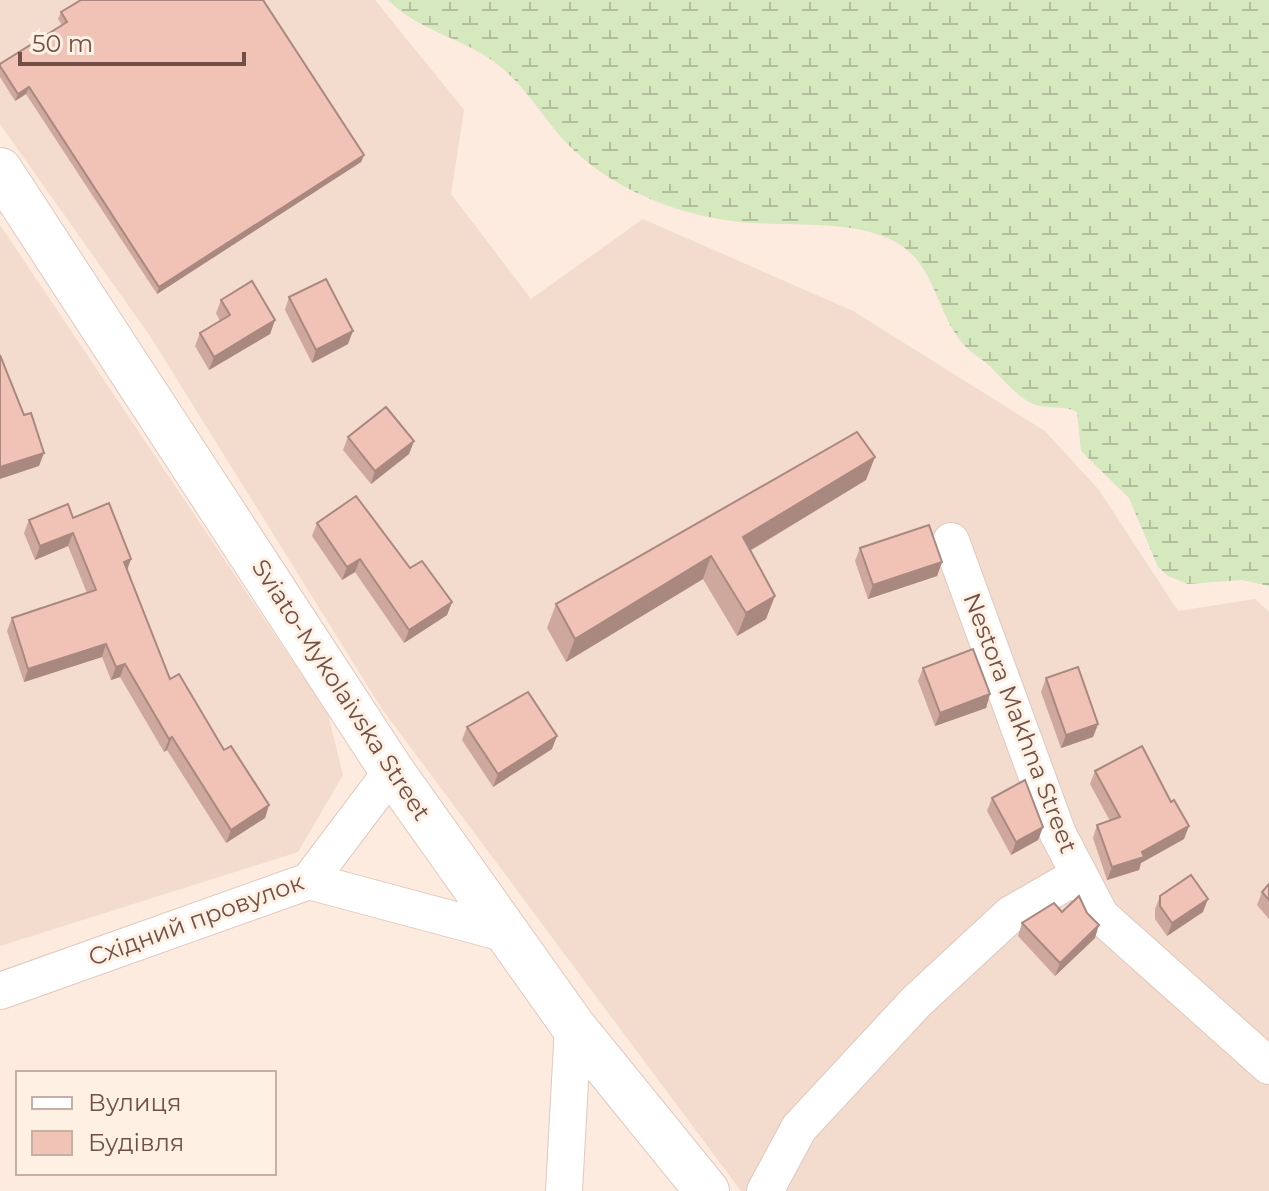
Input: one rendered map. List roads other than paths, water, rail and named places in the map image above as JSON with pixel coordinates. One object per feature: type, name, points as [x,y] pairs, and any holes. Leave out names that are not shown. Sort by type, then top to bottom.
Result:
[{"type":"street","name":"Sviato-Mykolaivska Street","points":[[0,170],[392,771],[573,1026],[707,1191]]},
{"type":"street","name":"Nestora Makhna Street","points":[[951,541],[1058,834],[1101,916],[1269,1066]]},
{"type":"street","name":"Східний провулок","points":[[0,991],[309,881],[392,771]]},
{"type":"street","points":[[765,1191],[799,1128],[916,1002],[1011,914],[1079,875]]},
{"type":"street","points":[[309,881],[507,934]]},
{"type":"street","points":[[564,1191],[573,1026]]}]
